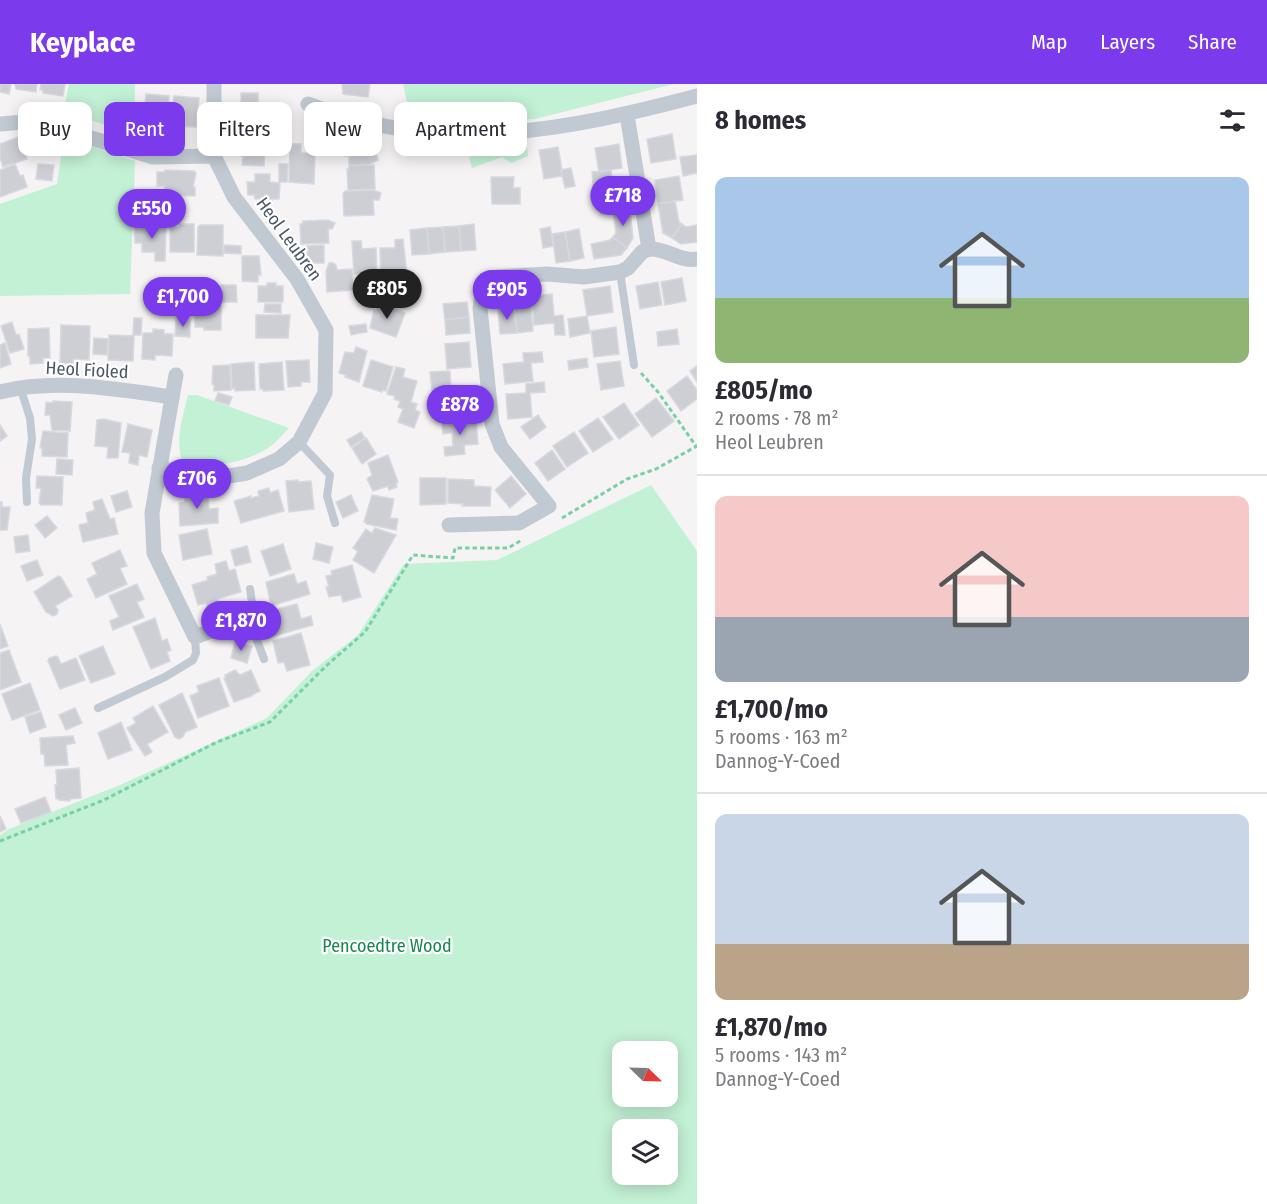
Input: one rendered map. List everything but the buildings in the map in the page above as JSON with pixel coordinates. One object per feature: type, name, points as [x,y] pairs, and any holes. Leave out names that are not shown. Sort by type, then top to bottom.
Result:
[{"type":"street","name":"Heol Leubren","points":[[214,84],[214,102]]},
{"type":"street","points":[[382,126],[452,134],[550,129],[627,115],[697,96]]},
{"type":"street","points":[[627,115],[650,249]]},
{"type":"street","points":[[0,124],[36,121],[153,157],[214,156]]},
{"type":"street","name":"Heol Leubren","points":[[159,468],[210,479],[248,473],[279,459],[298,442],[325,393],[326,330],[297,279],[234,197],[214,156]]},
{"type":"street","points":[[449,525],[519,523],[549,506],[501,447],[492,424],[480,308],[483,288],[489,280],[498,277],[548,274],[584,277],[620,272],[628,268],[642,252],[650,249],[657,249],[682,260],[697,259]]},
{"type":"street","points":[[176,375],[152,513],[154,553],[195,637],[224,626]]},
{"type":"street","name":"Heol Fioled","points":[[0,392],[20,387],[106,388],[172,397]]},
{"type":"lane","points":[[620,272],[634,365]]},
{"type":"lane","points":[[20,387],[30,418],[32,439],[26,478],[27,502]]},
{"type":"lane","points":[[298,442],[330,474],[327,496],[335,523]]},
{"type":"lane","points":[[224,626],[245,621],[253,609],[250,589]]},
{"type":"lane","points":[[245,621],[252,627],[264,659]]},
{"type":"lane","points":[[98,708],[165,677],[193,660],[196,653],[195,637]]},
{"type":"path","points":[[634,365],[658,392],[696,446]]},
{"type":"path","points":[[0,842],[104,800],[217,742],[270,722],[326,666],[365,632],[413,555]]},
{"type":"green space","points":[[69,84],[135,84],[135,102],[104,102],[104,125],[92,121],[92,102],[66,102]]},
{"type":"green space","points":[[403,84],[674,84],[535,119],[527,119],[527,102],[407,102]]},
{"type":"green space","points":[[92,146],[104,151],[104,156],[120,156],[135,161],[130,294],[0,296],[0,204],[57,184],[61,156],[92,156]]},
{"type":"green space","points":[[527,146],[528,156],[511,163],[502,157],[472,168],[469,157],[527,156]]},
{"type":"green space","points":[[188,395],[197,395],[289,428],[275,443],[246,459],[215,465],[183,463],[179,438]]},
{"type":"green space","name":"Pencoedtre Wood","points":[[651,485],[697,551],[697,1204],[0,1204],[0,835],[9,829],[120,785],[267,718],[312,671],[358,635],[404,564],[497,560]]}]
